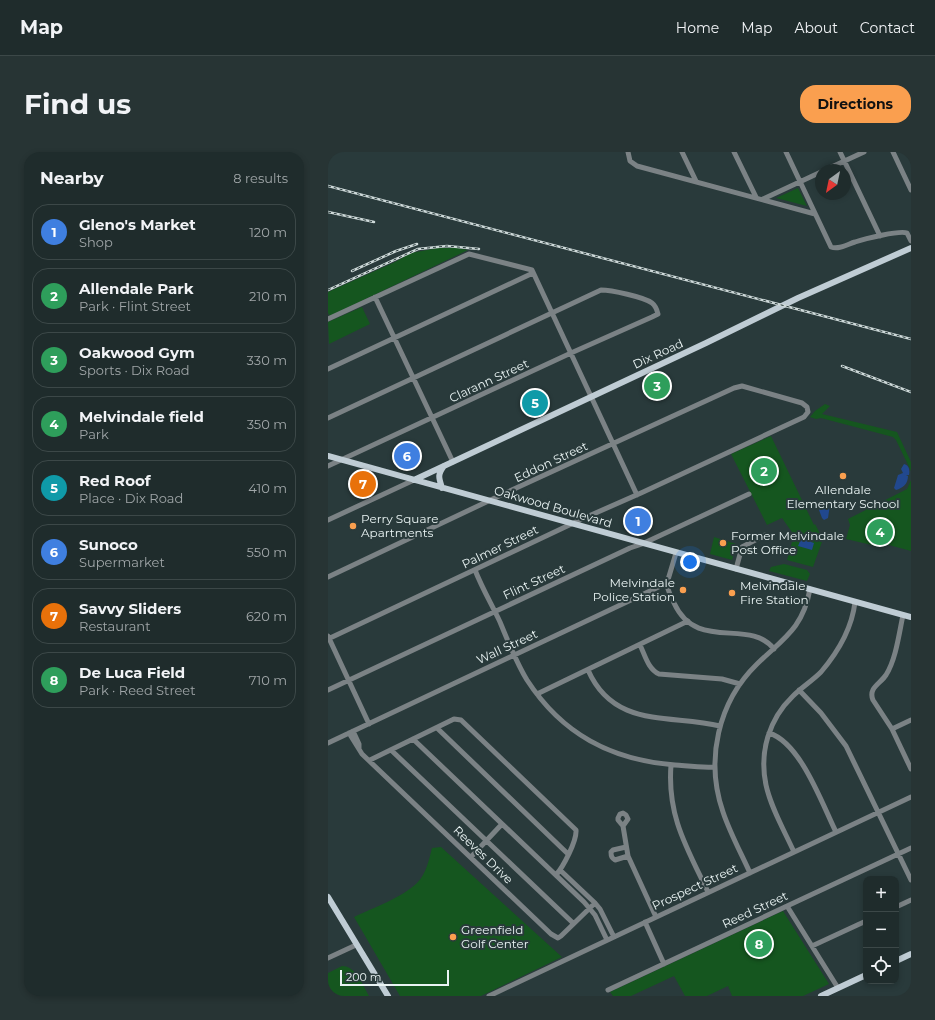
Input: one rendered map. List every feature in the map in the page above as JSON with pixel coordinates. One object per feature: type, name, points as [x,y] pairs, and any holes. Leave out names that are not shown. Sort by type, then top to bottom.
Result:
[{"type":"main road","name":"Dix Road","points":[[414,480],[832,283],[911,248]]},
{"type":"main road","name":"Oakwood Boulevard","points":[[328,456],[642,544],[911,617]]},
{"type":"main road","points":[[442,488],[438,476],[439,471],[444,465]]},
{"type":"main road","points":[[328,897],[388,996]]},
{"type":"main road","points":[[899,960],[911,954]]},
{"type":"main road","points":[[821,996],[863,976]]},
{"type":"street","points":[[628,152],[630,160],[637,166],[815,214]]},
{"type":"street","points":[[682,152],[696,181]]},
{"type":"street","points":[[734,152],[756,197]]},
{"type":"street","points":[[786,152],[831,247],[840,247],[902,231],[908,235],[911,241]]},
{"type":"street","points":[[840,152],[880,236]]},
{"type":"street","points":[[838,164],[864,152]]},
{"type":"street","points":[[893,152],[911,190]]},
{"type":"street","points":[[763,199],[815,175]]},
{"type":"street","points":[[328,319],[465,255],[470,254],[532,270],[592,396],[613,444],[638,494]]},
{"type":"street","points":[[328,369],[533,273]]},
{"type":"street","name":"Clarann Street","points":[[328,466],[658,314],[656,306],[644,299],[606,290],[595,293],[552,313]]},
{"type":"street","points":[[375,297],[453,462]]},
{"type":"street","points":[[328,418],[552,313]]},
{"type":"street","name":"Eddon Street","points":[[328,577],[739,386],[802,402],[808,409]]},
{"type":"street","name":"Palmer Street","points":[[328,638],[804,417],[807,414],[808,409]]},
{"type":"street","points":[[328,520],[414,480]]},
{"type":"street","name":"Flint Street","points":[[328,690],[630,548],[642,544],[749,494]]},
{"type":"street","points":[[736,569],[742,547],[765,535]]},
{"type":"street","points":[[676,553],[667,583],[667,588],[676,606],[688,621],[698,628],[708,631],[758,637],[767,641],[774,649]]},
{"type":"street","points":[[475,570],[526,679],[549,709],[562,721],[577,733],[594,743],[612,752],[632,759],[671,765],[715,767]]},
{"type":"street","name":"Wall Street","points":[[328,743],[667,583]]},
{"type":"street","points":[[750,872],[723,811],[717,790],[715,767],[716,746],[720,726],[728,705],[740,684],[755,666],[788,636],[798,622],[806,606],[810,589]]},
{"type":"street","points":[[794,852],[772,805],[766,785],[763,757],[769,733],[780,710],[799,690],[820,672],[836,652],[849,628],[855,602]]},
{"type":"street","points":[[903,615],[890,667],[883,679],[873,689],[871,694],[873,700],[892,729],[911,770]]},
{"type":"street","points":[[537,694],[688,621]]},
{"type":"street","points":[[328,638],[369,724]]},
{"type":"street","points":[[640,645],[650,668],[659,674],[722,679],[740,684]]},
{"type":"street","points":[[588,670],[594,682],[604,694],[616,703],[631,711],[656,719],[701,722],[720,726]]},
{"type":"street","points":[[799,690],[822,713],[841,738],[851,755],[911,880]]},
{"type":"street","points":[[370,760],[454,719],[461,720],[576,830],[576,834],[568,854],[556,875]]},
{"type":"street","points":[[892,729],[911,720]]},
{"type":"street","points":[[436,728],[568,854]]},
{"type":"street","name":"Reeves Drive","points":[[351,732],[362,754],[555,937],[558,938],[561,936],[589,907],[595,903]]},
{"type":"street","points":[[769,733],[783,741],[803,765],[836,832]]},
{"type":"street","points":[[413,739],[589,907],[595,915],[607,940]]},
{"type":"street","points":[[391,750],[573,924]]},
{"type":"street","points":[[671,765],[671,796],[676,821],[708,892]]},
{"type":"street","name":"Prospect Street","points":[[488,996],[911,797]]},
{"type":"street","points":[[471,857],[502,824]]},
{"type":"street","points":[[623,826],[628,856],[656,917]]},
{"type":"street","points":[[626,847],[613,850],[611,852],[611,856],[615,860],[628,856]]},
{"type":"street","name":"Reed Street","points":[[608,990],[911,848]]},
{"type":"street","points":[[560,870],[600,909],[614,937]]},
{"type":"street","points":[[899,906],[911,900]]},
{"type":"street","points":[[787,906],[838,988]]},
{"type":"street","points":[[645,922],[664,964]]},
{"type":"street","points":[[812,946],[863,922]]},
{"type":"street","points":[[328,958],[356,945]]},
{"type":"green space","points":[[798,188],[807,206],[776,198]]},
{"type":"green space","points":[[438,248],[457,248],[468,250],[330,316],[328,313],[328,292],[395,262],[411,253]]},
{"type":"green space","points":[[362,307],[370,324],[329,344],[328,322]]},
{"type":"green space","points":[[825,404],[830,406],[822,414],[897,432],[911,462],[911,471],[896,440],[893,437],[821,418],[816,419],[810,417],[815,411]]},
{"type":"green space","points":[[771,436],[814,525],[815,524],[823,539],[813,567],[787,560],[794,535],[782,518],[767,525],[731,454]]},
{"type":"green space","points":[[911,480],[911,551],[878,542],[876,546],[846,539],[850,525],[848,519],[907,489]]},
{"type":"green space","points":[[714,537],[736,544],[732,560],[710,554]]},
{"type":"green space","points":[[784,564],[807,570],[810,574],[807,581],[769,571],[771,567]]},
{"type":"green space","name":"Greenfield Golf Center","points":[[441,847],[562,957],[481,996],[400,996],[354,917],[387,902],[411,888],[423,875],[427,867],[432,848]]},
{"type":"green space","points":[[783,911],[829,984],[803,996],[732,996],[728,986],[707,996],[685,996],[674,976],[631,996],[613,996],[610,992]]},
{"type":"green space","points":[[342,966],[351,969],[355,973],[362,982],[369,996],[328,996],[328,973]]},
{"type":"water","points":[[904,464],[908,467],[909,475],[906,475],[908,476],[907,481],[903,487],[896,490],[894,488],[898,475],[903,473],[901,469]]},
{"type":"water","points":[[826,503],[830,505],[828,518],[824,520],[819,510],[820,506]]},
{"type":"water","points":[[805,535],[812,537],[811,542],[814,543],[812,550],[798,546],[801,539],[803,540]]},
{"type":"railway","points":[[328,186],[911,339]]},
{"type":"railway","points":[[328,212],[374,222]]},
{"type":"railway","points":[[352,271],[396,251],[417,244]]},
{"type":"railway","points":[[328,290],[418,249],[447,246],[479,249]]},
{"type":"railway","points":[[842,366],[911,392]]},
{"type":"place","name":"Oakwood Gym","points":[[657,386]]},
{"type":"place","name":"Red Roof","points":[[535,403]]},
{"type":"place","name":"Sunoco","points":[[407,456]]},
{"type":"place","name":"Allendale Park","points":[[764,471]]},
{"type":"place","name":"Allendale Elementary School","points":[[843,476]]},
{"type":"place","name":"Savvy Sliders","points":[[363,484]]},
{"type":"place","name":"Gleno's Market","points":[[638,521]]},
{"type":"place","name":"Perry Square Apartments","points":[[353,526]]},
{"type":"place","name":"Melvindale field","points":[[880,532]]},
{"type":"place","name":"Former Melvindale Post Office","points":[[723,543]]},
{"type":"place","name":"Melvindale Police Station","points":[[683,590]]},
{"type":"place","name":"Melvindale Fire Station","points":[[732,593]]},
{"type":"place","name":"Greenfield Golf Center","points":[[453,937]]},
{"type":"place","name":"De Luca Field","points":[[759,944]]}]
